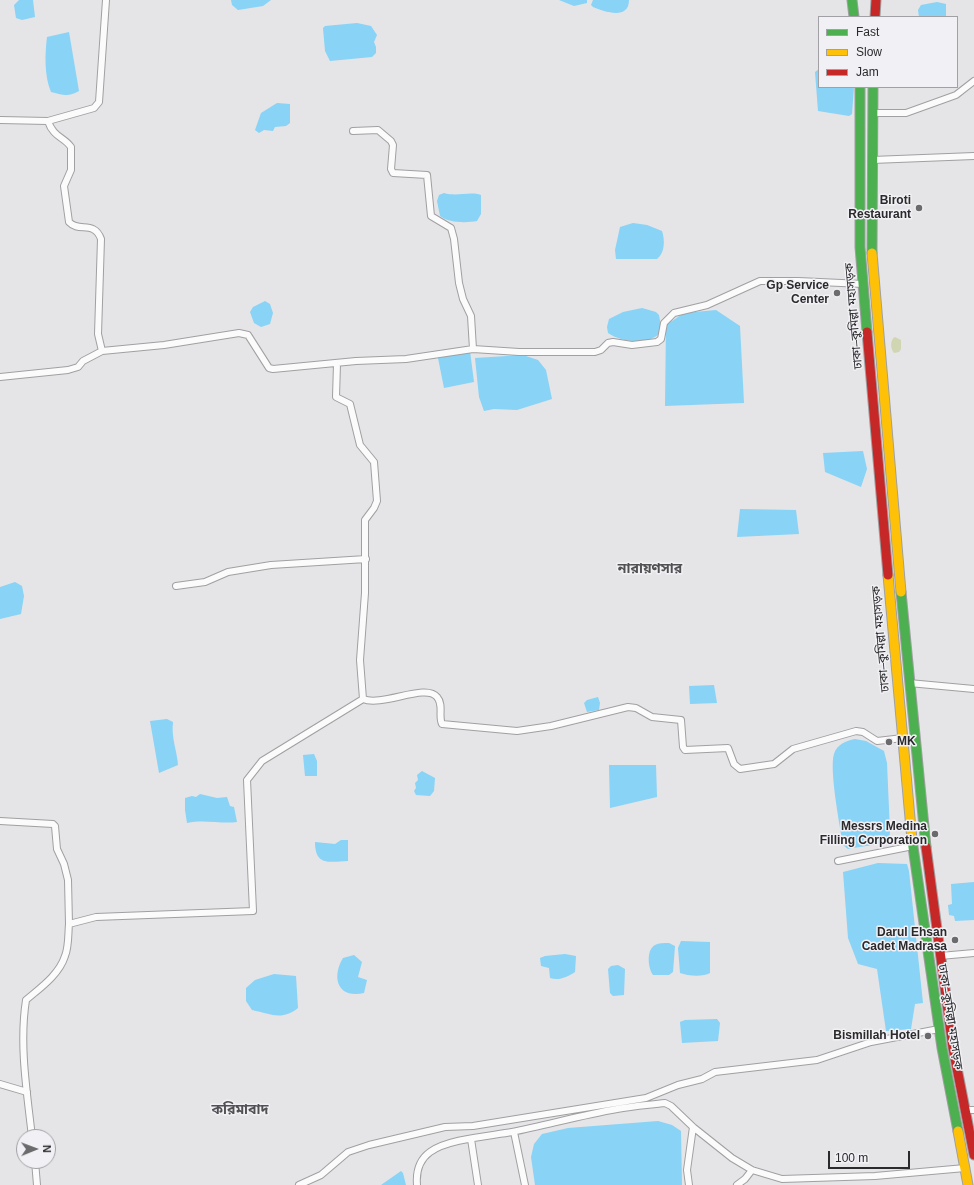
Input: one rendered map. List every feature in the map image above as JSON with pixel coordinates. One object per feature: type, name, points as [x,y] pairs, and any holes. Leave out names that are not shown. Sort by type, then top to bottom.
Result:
[{"type":"highway","points":[[852,0],[854,16]]},
{"type":"highway","points":[[875,16],[876,0]]},
{"type":"highway","name":"ঢাকা–কুমিল্লা মহাসড়ক","points":[[860,88],[859,193],[863,284],[902,738],[913,846],[939,1029],[968,1185]]},
{"type":"highway","name":"ঢাকা–কুমিল্লা মহাসড়ক","points":[[872,88],[872,253],[909,682],[921,804],[940,956],[953,1048],[970,1110],[974,1156]]},
{"type":"highway","points":[[871,368],[881,367]]},
{"type":"highway","points":[[910,806],[921,804]]},
{"type":"street","points":[[0,120],[48,121],[94,108],[99,102],[106,0]]},
{"type":"street","points":[[872,113],[906,113],[956,95],[974,81]]},
{"type":"street","points":[[48,121],[50,128],[59,138],[72,147],[71,170],[64,186],[69,222],[72,225],[94,228],[98,232],[101,239],[98,334],[102,351]]},
{"type":"street","points":[[353,131],[378,130],[391,141],[393,145],[391,169],[394,173],[427,175],[431,216],[451,228],[454,239],[459,282],[463,299],[471,316],[473,349]]},
{"type":"street","points":[[872,160],[974,156]]},
{"type":"street","points":[[0,377],[68,370],[78,367],[83,361],[102,351],[164,345],[239,333],[248,335],[269,368],[280,369],[356,361],[406,360],[473,349],[519,352],[595,352],[600,350],[608,343],[613,342],[632,345],[657,342],[660,338],[664,323],[674,313],[707,305],[760,281],[863,284]]},
{"type":"street","points":[[337,364],[336,397],[350,404],[360,445],[374,462],[377,501],[374,508],[365,520],[366,559],[360,652],[363,699]]},
{"type":"street","points":[[176,586],[205,582],[228,572],[271,565],[366,559]]},
{"type":"street","points":[[909,682],[974,688]]},
{"type":"street","points":[[363,699],[370,702],[402,698],[411,693],[431,693],[436,696],[439,701],[442,724],[517,732],[551,726],[628,706],[636,708],[652,717],[681,720],[683,747],[685,750],[728,748],[734,764],[740,769],[774,764],[793,749],[856,731],[863,732],[877,741],[902,738]]},
{"type":"street","points":[[69,924],[96,917],[253,911],[247,780],[262,761],[363,699]]},
{"type":"street","points":[[0,821],[53,824],[55,826],[57,849],[64,864],[68,880],[69,924],[66,956],[50,980],[26,1000],[23,1018],[27,1092],[31,1129]]},
{"type":"street","points":[[838,861],[913,846]]},
{"type":"street","points":[[940,956],[974,953]]},
{"type":"street","points":[[299,1185],[321,1174],[348,1152],[369,1145],[445,1127],[472,1126],[646,1098],[702,1079],[715,1072],[817,1060],[871,1042],[939,1029]]},
{"type":"street","points":[[0,1084],[27,1092]]},
{"type":"street","points":[[418,1185],[418,1171],[429,1153],[438,1147],[471,1138],[514,1132],[618,1108],[665,1103],[671,1106],[693,1127],[732,1158],[752,1170],[782,1179],[876,1176],[965,1168]]},
{"type":"street","points":[[689,1185],[688,1170],[693,1127]]},
{"type":"street","points":[[514,1132],[525,1185]]},
{"type":"street","points":[[471,1138],[478,1185]]},
{"type":"street","points":[[36,1169],[37,1185]]},
{"type":"street","points":[[737,1185],[745,1179],[752,1170]]},
{"type":"green space","points":[[895,337],[901,340],[901,349],[899,352],[894,353],[891,344]]},
{"type":"water","points":[[19,0],[33,0],[35,17],[22,20],[16,18],[14,5]]},
{"type":"water","points":[[231,0],[271,0],[263,6],[238,10],[232,5]]},
{"type":"water","points":[[559,0],[587,0],[587,3],[574,6]]},
{"type":"water","points":[[593,0],[629,0],[628,6],[625,10],[616,13],[593,7],[591,5]]},
{"type":"water","points":[[937,2],[946,4],[946,16],[919,16],[918,10],[921,5]]},
{"type":"water","points":[[357,23],[371,26],[377,35],[374,42],[376,53],[372,57],[330,61],[325,51],[323,28],[325,26]]},
{"type":"water","points":[[69,32],[79,91],[65,95],[51,92],[46,72],[46,50],[47,37]]},
{"type":"water","points":[[818,70],[818,88],[854,88],[852,114],[849,116],[818,111],[815,72]]},
{"type":"water","points":[[277,103],[290,104],[290,123],[286,126],[275,127],[273,131],[264,130],[259,133],[255,130],[261,113]]},
{"type":"water","points":[[444,193],[481,195],[481,214],[477,221],[458,222],[448,220],[440,216],[437,201],[439,195]]},
{"type":"water","points":[[633,223],[647,225],[662,231],[664,246],[662,253],[657,259],[616,259],[615,250],[620,227]]},
{"type":"water","points":[[265,301],[270,304],[273,313],[270,324],[261,327],[254,323],[250,312],[253,307]]},
{"type":"water","points":[[642,308],[656,312],[659,315],[661,326],[658,335],[647,340],[633,341],[619,339],[608,333],[607,327],[609,319],[623,312]]},
{"type":"water","points":[[716,310],[740,326],[744,403],[665,406],[666,325],[684,313]]},
{"type":"water","points":[[470,351],[474,382],[444,388],[438,358]]},
{"type":"water","points":[[523,355],[538,360],[546,370],[552,399],[517,410],[494,409],[484,411],[479,397],[475,358]]},
{"type":"water","points":[[863,451],[867,469],[861,487],[825,472],[823,453]]},
{"type":"water","points":[[740,509],[796,510],[799,534],[737,537]]},
{"type":"water","points":[[15,582],[22,586],[24,596],[21,614],[0,619],[0,587]]},
{"type":"water","points":[[714,685],[717,703],[690,704],[689,686]]},
{"type":"water","points":[[598,697],[600,703],[599,710],[587,712],[584,703],[587,700]]},
{"type":"water","points":[[167,719],[173,722],[173,733],[178,765],[159,773],[150,721]]},
{"type":"water","points":[[855,739],[866,741],[884,751],[887,763],[890,832],[889,840],[874,845],[848,849],[843,845],[836,798],[833,761],[835,751],[840,745]]},
{"type":"water","points":[[314,754],[317,761],[317,776],[305,776],[303,755]]},
{"type":"water","points":[[609,765],[656,765],[657,797],[610,808]]},
{"type":"water","points":[[422,771],[435,778],[434,791],[430,796],[416,795],[414,791],[416,788],[415,783],[418,780],[417,775]]},
{"type":"water","points":[[200,794],[217,798],[227,797],[230,806],[234,807],[237,822],[200,821],[187,823],[185,798],[192,796],[196,797]]},
{"type":"water","points":[[341,840],[348,840],[348,861],[329,862],[320,859],[317,855],[315,842],[335,844]]},
{"type":"water","points":[[878,863],[907,864],[909,871],[923,1003],[915,1004],[911,1029],[886,1031],[877,969],[858,964],[848,938],[843,872]]},
{"type":"water","points":[[974,882],[974,920],[955,921],[954,916],[949,915],[948,905],[952,904],[951,884]]},
{"type":"water","points":[[681,941],[710,942],[710,973],[695,976],[680,973],[678,948]]},
{"type":"water","points":[[669,943],[675,946],[673,972],[669,975],[653,975],[649,964],[649,955],[652,947],[657,944]]},
{"type":"water","points":[[565,954],[576,956],[575,972],[563,978],[550,978],[549,968],[541,966],[540,958]]},
{"type":"water","points":[[354,955],[362,962],[358,977],[367,980],[364,993],[348,993],[339,985],[339,965],[343,958]]},
{"type":"water","points":[[618,965],[625,969],[624,995],[613,996],[610,993],[608,969],[611,966]]},
{"type":"water","points":[[274,974],[296,976],[298,1008],[292,1012],[281,1015],[271,1015],[252,1010],[246,1001],[246,988],[255,980]]},
{"type":"water","points":[[717,1019],[720,1023],[718,1041],[682,1043],[680,1022],[685,1020]]},
{"type":"water","points":[[658,1121],[672,1125],[681,1131],[682,1185],[535,1185],[531,1157],[534,1144],[542,1134],[568,1128]]},
{"type":"water","points":[[401,1171],[403,1173],[406,1185],[381,1185]]},
{"type":"traffic: fast","points":[[852,0],[854,16]]},
{"type":"traffic: fast","points":[[860,88],[860,247],[867,332]]},
{"type":"traffic: fast","points":[[872,253],[873,88]]},
{"type":"traffic: fast","points":[[901,592],[926,847]]},
{"type":"traffic: fast","points":[[912,840],[942,1048],[958,1131]]},
{"type":"traffic: slow","points":[[872,253],[901,592]]},
{"type":"traffic: slow","points":[[888,575],[912,840]]},
{"type":"traffic: slow","points":[[958,1131],[968,1185]]},
{"type":"traffic: jam","points":[[875,16],[876,0]]},
{"type":"traffic: jam","points":[[867,332],[888,575]]},
{"type":"traffic: jam","points":[[926,847],[953,1048],[974,1155]]},
{"type":"place","name":"Biroti Restaurant","points":[[919,208]]},
{"type":"place","name":"Gp Service Center","points":[[837,293]]},
{"type":"place","name":"MK","points":[[889,742]]},
{"type":"place","name":"Messrs Medina Filling Corporation","points":[[935,834]]},
{"type":"place","name":"Darul Ehsan Cadet Madrasa","points":[[955,940]]},
{"type":"place","name":"Bismillah Hotel","points":[[928,1036]]},
{"type":"district","name":"নারায়ণসার","points":[[650,569]]},
{"type":"district","name":"করিমাবাদ","points":[[240,1110]]}]
